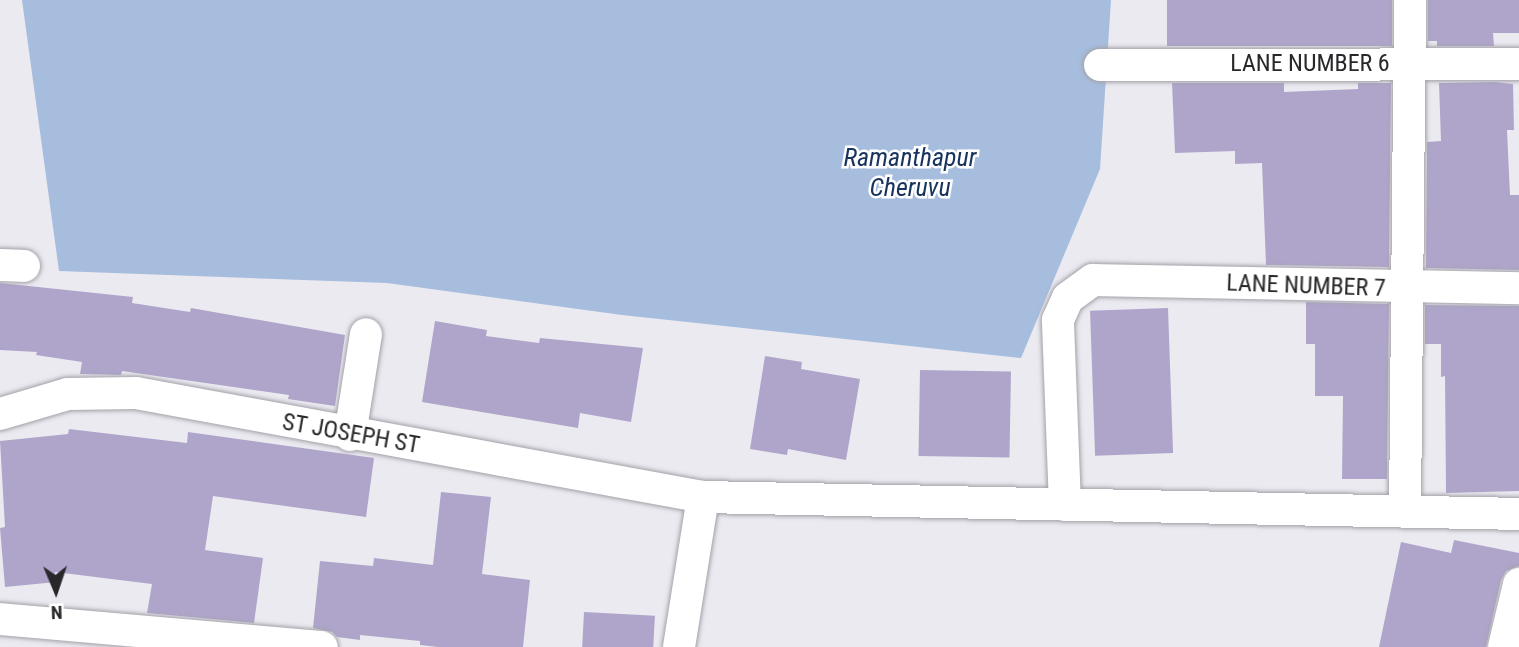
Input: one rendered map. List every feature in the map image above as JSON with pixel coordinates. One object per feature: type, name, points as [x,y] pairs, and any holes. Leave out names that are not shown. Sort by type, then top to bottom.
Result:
[{"type":"street","points":[[1405,512],[1410,0]]},
{"type":"street","name":"LANE NUMBER 6","points":[[1100,65],[1519,64]]},
{"type":"street","name":"LANE NUMBER 7","points":[[1065,505],[1058,320],[1068,298],[1093,280],[1519,288]]},
{"type":"street","points":[[350,435],[366,334]]},
{"type":"street","name":"ST JOSEPH ST","points":[[0,414],[68,394],[136,393],[350,435],[703,497],[1519,514]]},
{"type":"street","points":[[679,647],[703,497]]},
{"type":"street","points":[[1504,647],[1519,584]]},
{"type":"street","points":[[0,619],[322,647]]},
{"type":"water","name":"Ramanthapur Cheruvu","points":[[22,0],[1111,0],[1100,169],[1021,358],[622,315],[387,283],[59,271]]},
{"type":"building","points":[[1167,0],[1392,0],[1392,46],[1167,46]]},
{"type":"building","points":[[1428,0],[1519,0],[1519,33],[1493,33],[1494,46],[1437,46],[1437,41],[1428,41]]},
{"type":"building","points":[[1172,83],[1284,83],[1284,92],[1358,89],[1358,83],[1391,83],[1389,267],[1266,265],[1262,163],[1235,164],[1235,151],[1175,153]]},
{"type":"building","points":[[1439,83],[1513,84],[1514,130],[1507,130],[1510,195],[1519,195],[1519,270],[1426,268],[1427,142],[1441,141]]},
{"type":"building","points":[[0,283],[133,297],[132,303],[190,312],[191,308],[345,335],[335,406],[288,399],[289,395],[122,371],[121,375],[80,374],[82,362],[36,355],[37,352],[0,350]]},
{"type":"building","points":[[1306,302],[1389,304],[1387,479],[1342,479],[1343,396],[1315,396],[1315,344],[1306,344]]},
{"type":"building","points":[[1425,305],[1519,306],[1519,491],[1446,493],[1445,376],[1441,377],[1441,344],[1425,344]]},
{"type":"building","points":[[1168,308],[1173,453],[1095,456],[1090,311]]},
{"type":"building","points":[[435,321],[487,330],[486,336],[539,343],[540,338],[643,348],[631,422],[580,413],[578,428],[422,402]]},
{"type":"building","points":[[765,356],[802,362],[801,369],[860,379],[846,460],[788,449],[787,455],[750,449]]},
{"type":"building","points":[[920,370],[1011,372],[1009,458],[918,456]]},
{"type":"building","points":[[69,429],[187,443],[188,432],[374,458],[366,517],[213,496],[205,550],[263,558],[254,623],[147,613],[152,584],[55,572],[56,582],[5,587],[0,528],[5,527],[0,441],[68,434]]},
{"type":"building","points":[[441,492],[491,497],[482,574],[530,580],[523,647],[438,647],[420,645],[420,641],[360,635],[360,640],[337,637],[332,632],[313,628],[320,561],[373,566],[374,558],[433,565]]},
{"type":"building","points":[[1454,540],[1519,553],[1519,566],[1506,571],[1501,580],[1486,647],[1379,647],[1401,542],[1451,553]]},
{"type":"building","points":[[584,612],[655,616],[653,647],[582,647]]}]
